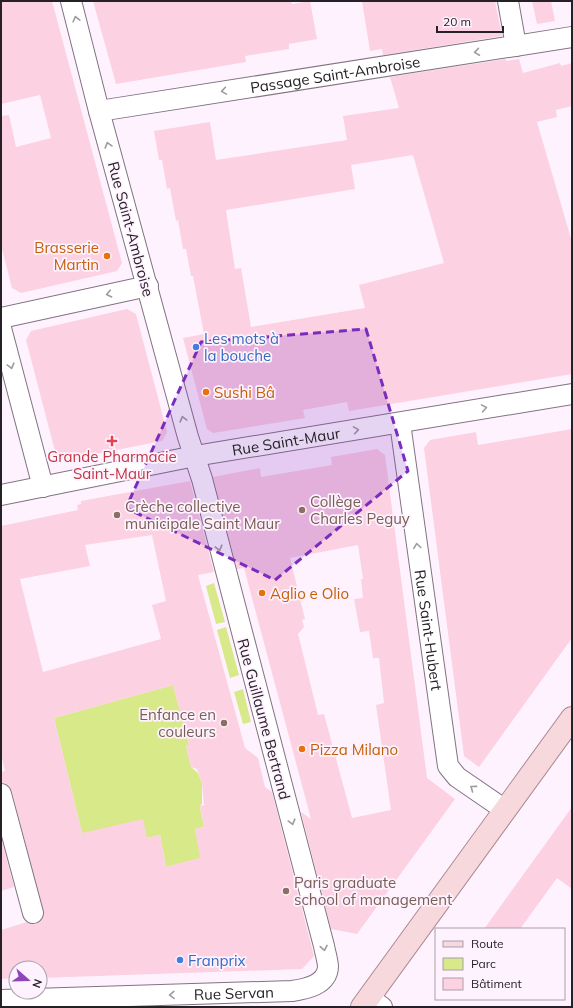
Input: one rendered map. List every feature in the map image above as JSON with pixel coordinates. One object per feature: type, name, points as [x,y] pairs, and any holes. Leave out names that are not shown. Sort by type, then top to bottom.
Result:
[{"type":"main road","points":[[371,1004],[505,810],[572,718]]},
{"type":"street","name":"Rue Saint-Ambroise","points":[[72,1],[99,111],[188,437],[195,456]]},
{"type":"street","points":[[508,1],[516,46]]},
{"type":"street","name":"Passage Saint-Ambroise","points":[[99,111],[572,37]]},
{"type":"street","points":[[1,318],[148,286]]},
{"type":"street","points":[[1,328],[44,487]]},
{"type":"street","name":"Rue Saint-Maur","points":[[1,496],[195,456],[572,394]]},
{"type":"street","name":"Rue Saint-Hubert","points":[[400,423],[448,766],[457,777],[505,810]]},
{"type":"street","name":"Rue Guillaume Bertrand","points":[[195,456],[324,946],[328,968],[321,981]]},
{"type":"street","points":[[1,794],[33,913]]},
{"type":"street","name":"Rue Servan","points":[[1,1000],[292,991],[309,988],[321,981]]},
{"type":"highlighted area","points":[[366,329],[408,471],[275,580],[126,508],[201,342]]},
{"type":"green space","points":[[214,583],[225,622],[216,624],[206,586]]},
{"type":"green space","points":[[226,627],[239,675],[230,678],[217,630]]},
{"type":"green space","points":[[173,685],[189,745],[186,745],[191,767],[198,773],[202,783],[202,803],[200,807],[204,827],[195,829],[201,858],[166,867],[160,835],[147,838],[82,833],[54,718]]},
{"type":"green space","points":[[243,689],[251,722],[243,724],[234,692]]},
{"type":"building","points":[[1,1],[52,1],[122,263],[117,271],[21,293],[12,288],[1,245],[1,116],[9,115],[16,147],[51,138],[40,95],[1,104]]},
{"type":"building","points":[[93,1],[291,1],[292,4],[310,1],[317,39],[289,44],[289,49],[245,56],[246,62],[116,84]]},
{"type":"building","points":[[362,1],[495,1],[502,36],[383,55],[382,49],[370,51]]},
{"type":"building","points":[[532,1],[551,1],[555,21],[537,24]]},
{"type":"building","points":[[506,59],[506,61],[519,59],[523,73],[560,63],[561,66],[572,63],[572,106],[556,110],[557,117],[537,122],[572,242],[572,374],[349,411],[347,402],[303,410],[305,418],[213,433],[207,429],[183,338],[204,334],[193,276],[191,276],[186,249],[183,249],[170,188],[167,189],[162,160],[159,160],[154,131],[210,122],[216,160],[347,140],[343,116],[399,108],[390,77]],"holes":[[[413,155],[444,263],[359,285],[365,308],[251,327],[241,268],[235,269],[226,210],[355,189],[351,165]]]},
{"type":"building","points":[[127,309],[136,314],[167,432],[162,441],[65,460],[56,455],[26,340],[31,331]]},
{"type":"building","points":[[572,429],[572,638],[479,767],[464,756],[424,448],[430,440],[476,432],[478,445]]},
{"type":"building","points":[[377,449],[385,455],[427,778],[455,799],[357,934],[331,929],[301,812],[311,819],[244,568],[237,569],[213,477],[260,468],[261,477],[332,465],[331,457]],"holes":[[[358,545],[363,579],[361,579],[363,598],[354,599],[360,632],[369,631],[373,658],[379,658],[384,703],[376,705],[391,810],[352,818],[324,714],[318,715],[298,634],[304,627],[302,620],[305,619],[290,558]]]},
{"type":"building","points":[[190,481],[214,572],[198,575],[245,748],[258,758],[265,787],[272,792],[314,956],[302,969],[48,978],[48,960],[8,960],[8,979],[1,979],[1,930],[27,922],[36,924],[41,921],[44,916],[12,791],[9,786],[1,783],[1,772],[5,771],[1,754],[1,526],[78,510],[77,505],[81,504],[81,501]],"holes":[[[152,535],[166,601],[152,605],[161,639],[43,672],[20,579],[90,566],[85,545]],[[173,685],[189,745],[186,745],[191,767],[197,769],[202,783],[204,805],[200,806],[204,827],[195,829],[200,858],[166,867],[160,835],[147,838],[143,819],[82,833],[54,718]]]},
{"type":"building","points":[[572,807],[572,889],[557,878],[521,928],[485,928]]},
{"type":"building","points":[[1,838],[14,887],[1,891]]},
{"type":"place","name":"Brasserie Martin","points":[[107,256]]},
{"type":"place","name":"Les mots à la bouche","points":[[196,347]]},
{"type":"place","name":"Sushi Bâ","points":[[206,392]]},
{"type":"place","name":"Grande Pharmacie Saint-Maur","points":[[112,441]]},
{"type":"place","name":"Collège Charles Peguy","points":[[302,510]]},
{"type":"place","name":"Crèche collective municipale Saint Maur","points":[[117,515]]},
{"type":"place","name":"Aglio e Olio","points":[[262,593]]},
{"type":"place","name":"Enfance en couleurs","points":[[224,723]]},
{"type":"place","name":"Pizza Milano","points":[[302,749]]},
{"type":"place","name":"Paris graduate school of management","points":[[286,891]]},
{"type":"place","name":"Franprix","points":[[180,960]]}]
